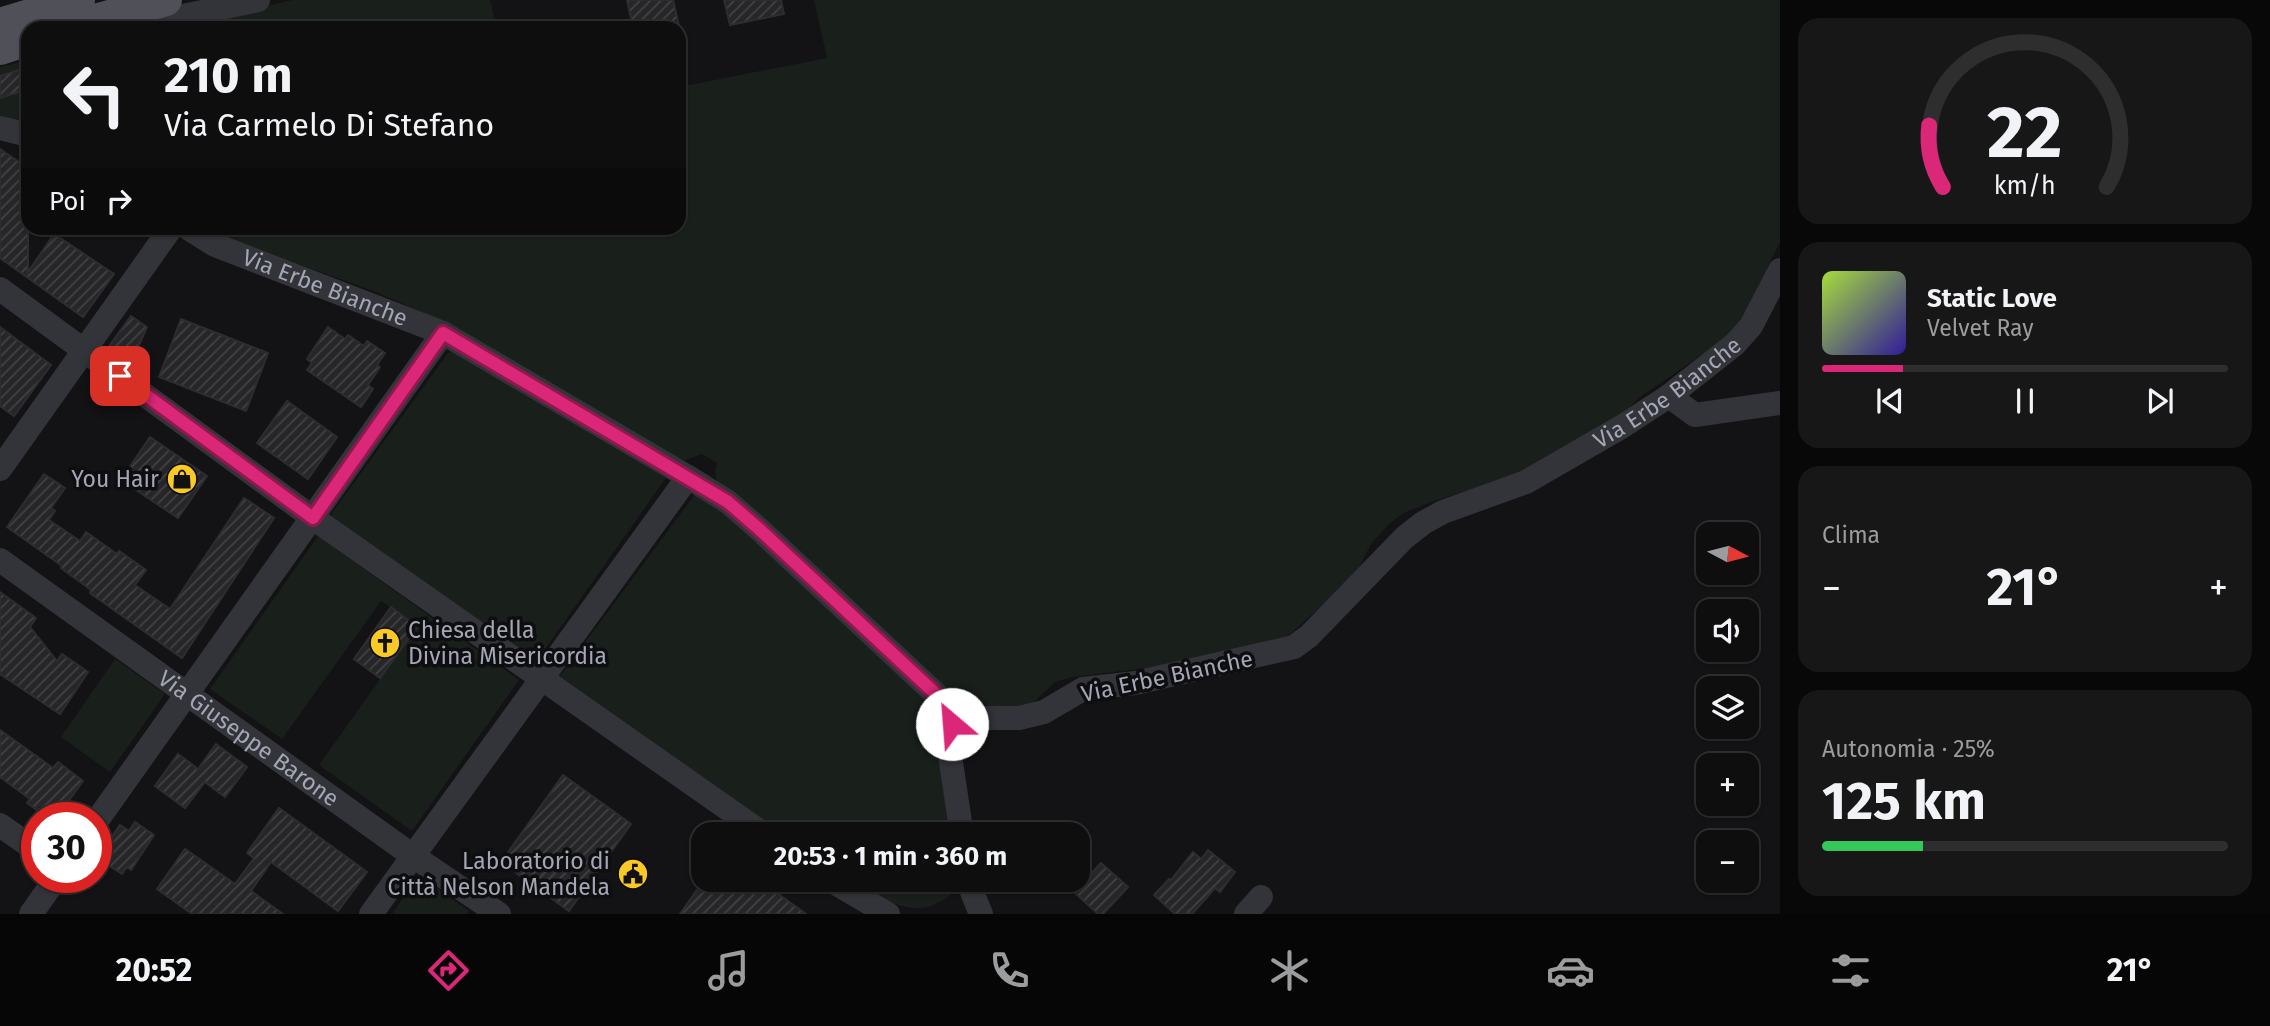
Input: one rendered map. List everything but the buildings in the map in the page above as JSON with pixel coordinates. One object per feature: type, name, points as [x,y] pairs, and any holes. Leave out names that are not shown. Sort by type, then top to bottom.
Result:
[{"type":"main road","points":[[0,24],[79,0]]},
{"type":"main road","points":[[92,21],[166,0]]},
{"type":"main road","points":[[0,49],[21,42]]},
{"type":"street","points":[[127,11],[174,18],[258,0]]},
{"type":"street","points":[[0,128],[21,133]]},
{"type":"street","points":[[0,470],[167,235]]},
{"type":"street","name":"Via Erbe Bianche","points":[[200,235],[215,244],[443,333],[728,502],[954,711],[971,718],[1019,718],[1044,712],[1083,689],[1135,683],[1294,647],[1309,636],[1404,538],[1423,523],[1443,512],[1526,482],[1623,426],[1668,396],[1735,344],[1751,326],[1780,270]]},
{"type":"street","points":[[0,289],[313,518],[746,822]]},
{"type":"street","points":[[110,802],[443,333]]},
{"type":"street","points":[[1668,396],[1695,415],[1780,403]]},
{"type":"street","points":[[371,914],[688,477]]},
{"type":"street","name":"Via Giuseppe Barone","points":[[0,560],[489,911]]},
{"type":"street","points":[[954,711],[949,749],[960,822]]},
{"type":"street","points":[[0,825],[21,840]]},
{"type":"street","points":[[843,892],[866,914]]},
{"type":"street","points":[[850,892],[888,914]]},
{"type":"street","points":[[972,892],[976,913]]},
{"type":"street","points":[[31,914],[46,893]]},
{"type":"shaded area","points":[[292,0],[490,0],[495,21],[204,21]]},
{"type":"shaded area","points":[[814,0],[1780,0],[1780,242],[1738,327],[1722,341],[1640,397],[1620,417],[1521,474],[1404,513],[1390,523],[1371,544],[1354,577],[1288,636],[1172,665],[1072,677],[1055,682],[1029,707],[1004,710],[971,705],[950,693],[717,483],[717,463],[702,454],[683,461],[431,316],[376,292],[221,235],[686,235],[686,86],[827,58]]},
{"type":"shaded area","points":[[21,62],[21,120],[0,116],[0,67]]},
{"type":"shaded area","points":[[454,351],[666,478],[536,662],[329,517],[448,353]]},
{"type":"shaded area","points":[[696,493],[739,524],[936,710],[951,822],[767,822],[560,676]]},
{"type":"shaded area","points":[[318,536],[519,680],[412,831],[319,765],[417,627],[381,601],[282,739],[210,689]]},
{"type":"shaded area","points":[[115,659],[165,694],[110,772],[61,737]]},
{"type":"shaded area","points":[[419,875],[469,911],[467,914],[392,914]]},
{"type":"shaded area","points":[[871,892],[955,892],[922,908],[885,900]]},
{"type":"place","name":"You Hair","points":[[182,479]]},
{"type":"place","name":"Chiesa della Divina Misericordia","points":[[385,643]]},
{"type":"place","name":"Laboratorio di Città Nelson Mandela","points":[[633,874]]},
{"type":"route","points":[[120,376],[313,518],[443,333],[728,502],[954,711],[952,724]]}]
